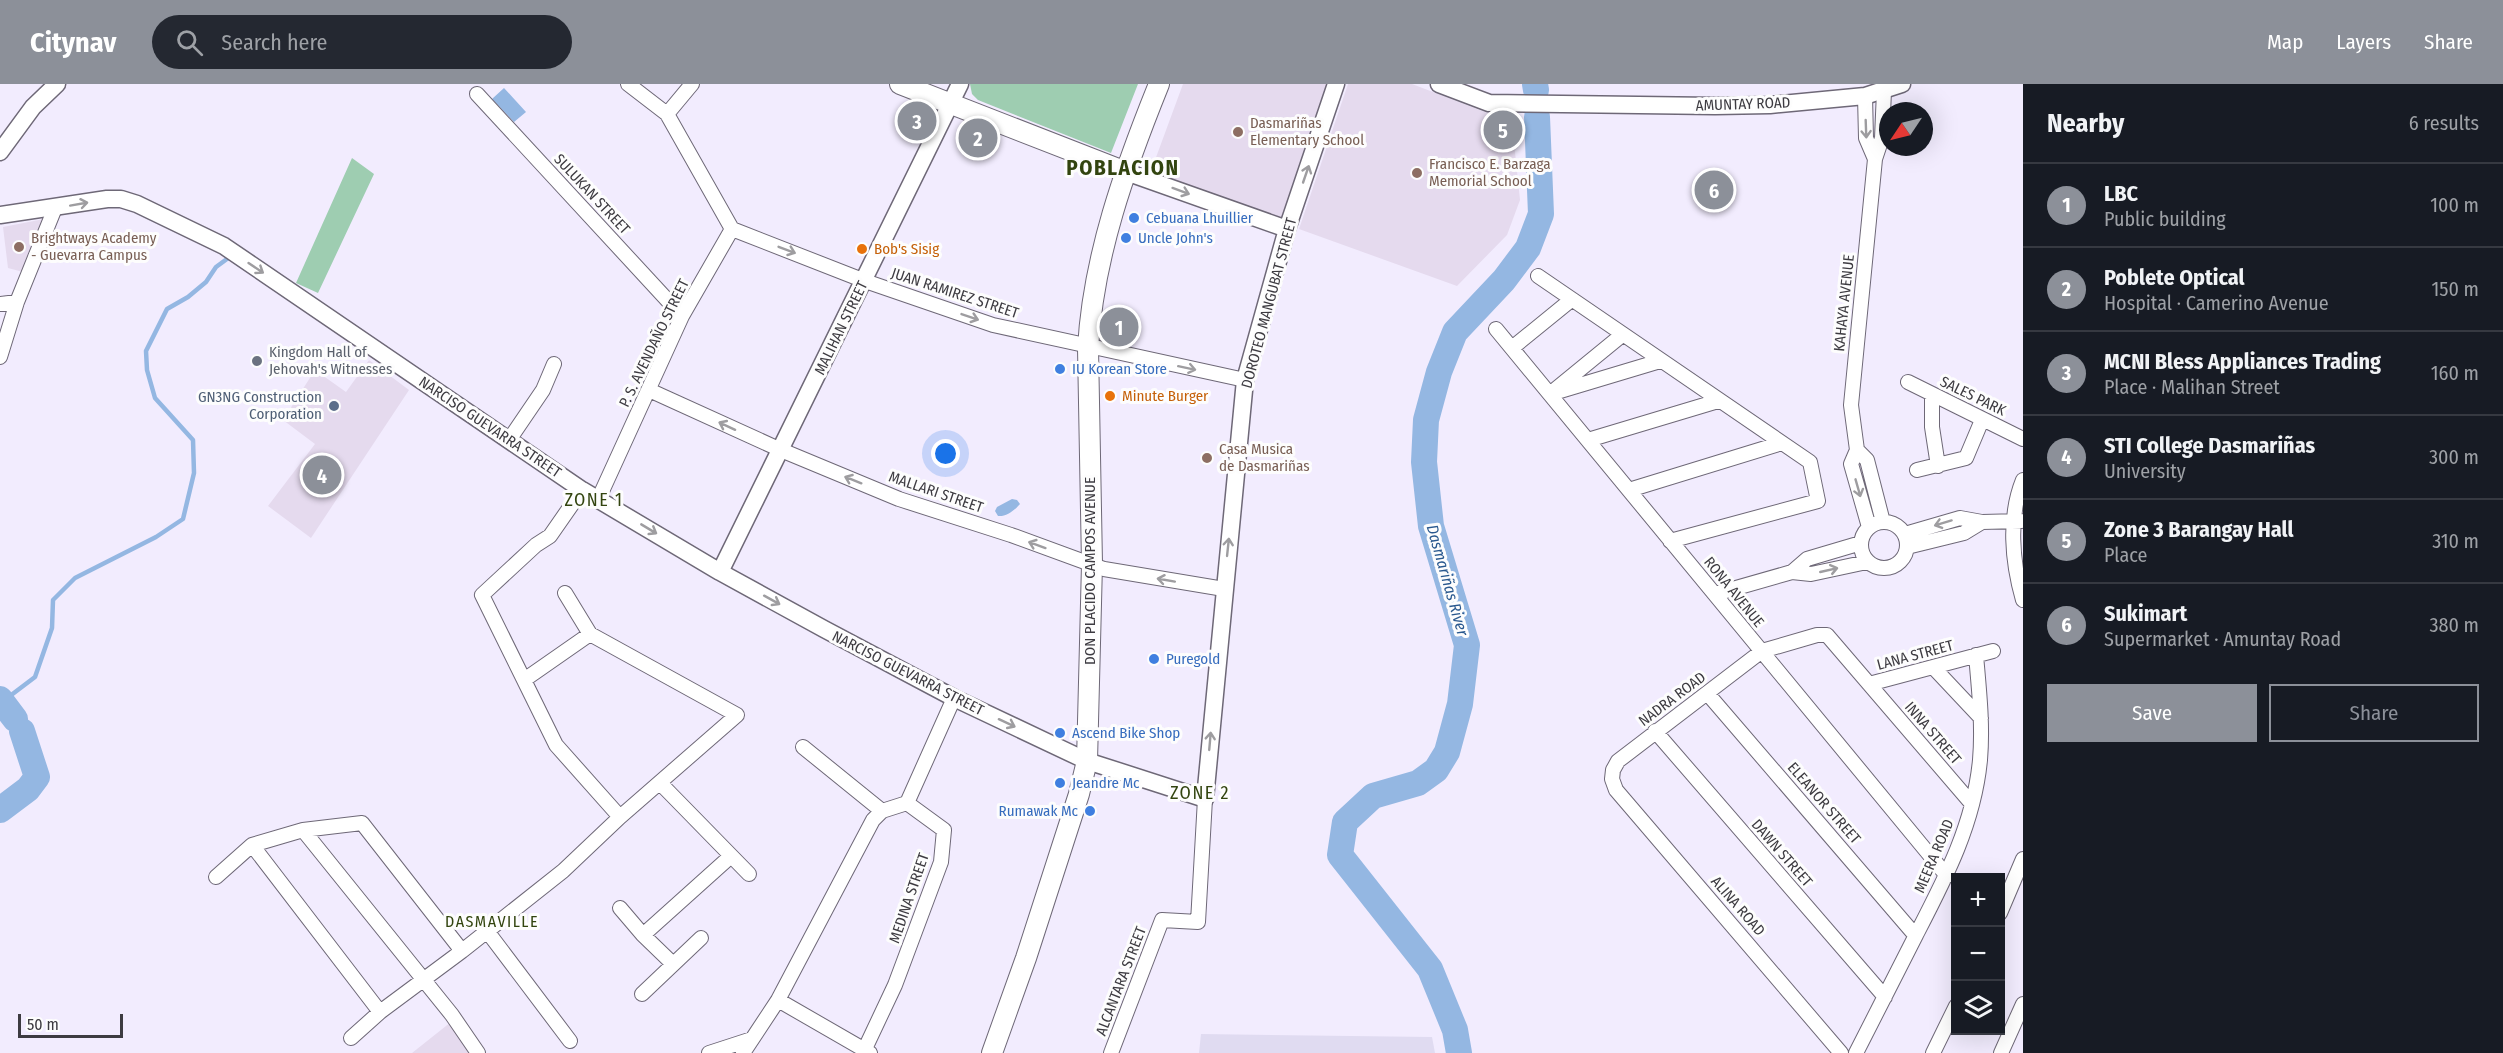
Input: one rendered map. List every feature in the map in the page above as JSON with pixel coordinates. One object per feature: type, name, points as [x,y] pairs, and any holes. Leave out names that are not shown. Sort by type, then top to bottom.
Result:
[{"type":"main road","points":[[900,84],[1126,172]]},
{"type":"main road","name":"DON PLACIDO CAMPOS AVENUE","points":[[992,1053],[1026,958],[1079,794],[1087,760],[1092,564],[1088,348],[1090,317],[1106,241],[1126,172],[1159,84]]},
{"type":"street","points":[[0,152],[33,107],[57,84]]},
{"type":"street","points":[[628,84],[667,114],[732,229]]},
{"type":"street","points":[[667,114],[692,84]]},
{"type":"street","name":"MALIHAN STREET","points":[[720,572],[960,84]]},
{"type":"street","name":"DOROTEO MANGUBAT STREET","points":[[1198,922],[1205,799],[1245,380],[1287,229],[1336,84]]},
{"type":"street","name":"AMUNTAY ROAD","points":[[1439,84],[1489,103],[1581,105],[1761,105],[1865,96],[1884,92],[1902,84]]},
{"type":"street","name":"KAHAYA AVENUE","points":[[1869,527],[1851,464],[1857,450],[1851,405],[1875,159],[1882,138],[1884,92]]},
{"type":"street","name":"SULUKAN STREET","points":[[477,94],[682,316]]},
{"type":"street","name":"KAHAYA AVENUE","points":[[1865,96],[1866,138],[1875,159]]},
{"type":"street","points":[[1126,172],[1287,229]]},
{"type":"street","name":"NARCISO GUEVARRA STREET","points":[[0,215],[107,199],[121,199],[137,204],[224,246],[582,490],[720,572],[954,698],[1087,760],[1205,799]]},
{"type":"street","points":[[0,357],[17,302],[55,208]]},
{"type":"street","name":"P. S. AVENDAÑO STREET","points":[[598,500],[682,316],[732,229]]},
{"type":"street","name":"JUAN RAMIREZ STREET","points":[[732,229],[865,280],[993,325],[1088,348],[1245,380]]},
{"type":"street","points":[[1538,276],[1810,462],[1818,501],[1670,541]]},
{"type":"street","points":[[1512,348],[1571,300]]},
{"type":"street","points":[[0,304],[17,302]]},
{"type":"street","name":"RONA AVENUE","points":[[1496,329],[1947,876]]},
{"type":"street","points":[[1550,394],[1622,335]]},
{"type":"street","points":[[1550,394],[1660,361]]},
{"type":"street","points":[[509,440],[543,390],[554,364]]},
{"type":"street","name":"SALES PARK","points":[[1908,382],[2023,439]]},
{"type":"street","name":"MALLARI STREET","points":[[649,390],[781,450],[899,499],[1104,569],[1224,590]]},
{"type":"street","points":[[1932,394],[1932,427],[1938,466]]},
{"type":"street","points":[[1588,440],[1718,401]]},
{"type":"street","points":[[1917,470],[1966,458],[1982,420]]},
{"type":"street","points":[[1629,490],[1782,443]]},
{"type":"street","name":"KAHAYA AVENUE","points":[[1857,450],[1867,460],[1883,522]]},
{"type":"street","points":[[2023,480],[2014,560],[2023,600]]},
{"type":"street","points":[[582,490],[550,536],[536,545],[482,595],[556,745],[620,817]]},
{"type":"street","points":[[1906,541],[1964,533],[1982,522],[2018,520]]},
{"type":"street","points":[[1883,522],[1895,525],[1906,541],[1905,555],[1895,566],[1880,569],[1862,555],[1861,543],[1869,527],[1883,522]]},
{"type":"street","points":[[1792,572],[1807,559],[1861,543]]},
{"type":"street","points":[[1715,594],[1792,572],[1811,574],[1867,561]]},
{"type":"street","points":[[351,1038],[380,1012],[563,871],[620,817],[737,715],[590,634],[565,593]]},
{"type":"street","points":[[524,680],[590,634]]},
{"type":"street","name":"LANA STREET","points":[[1762,651],[1817,635],[1827,636],[1869,684],[1993,651]]},
{"type":"street","name":"NADRA ROAD","points":[[1612,779],[1613,770],[1618,761],[1762,651]]},
{"type":"street","name":"MEERA ROAD","points":[[1856,1053],[1947,876],[1962,841],[1980,761],[1981,718],[1976,655]]},
{"type":"street","points":[[1933,667],[1981,718]]},
{"type":"street","name":"INNA STREET","points":[[1869,684],[1972,804]]},
{"type":"street","name":"ELEANOR STREET","points":[[1707,693],[1916,935]]},
{"type":"street","points":[[743,1053],[778,1000],[873,820],[882,811],[907,803],[954,698]]},
{"type":"street","name":"DAWN STREET","points":[[1655,731],[1885,997]]},
{"type":"street","points":[[803,747],[882,811]]},
{"type":"street","name":"ALINA ROAD","points":[[1612,779],[1616,790],[1841,1053]]},
{"type":"street","points":[[660,783],[749,874]]},
{"type":"street","name":"MEDINA STREET","points":[[866,1052],[896,985],[941,862],[944,830],[907,803]]},
{"type":"street","points":[[216,877],[252,845],[303,830],[362,823],[462,951]]},
{"type":"street","points":[[303,830],[452,1015],[478,1053]]},
{"type":"street","points":[[252,845],[380,1012]]},
{"type":"street","points":[[643,935],[731,856]]},
{"type":"street","points":[[2005,903],[2023,859]]},
{"type":"street","points":[[620,908],[643,935],[673,964]]},
{"type":"street","name":"ALCANTARA STREET","points":[[1111,1053],[1162,920],[1198,922]]},
{"type":"street","points":[[487,931],[570,1041]]},
{"type":"street","points":[[642,994],[701,938]]},
{"type":"street","points":[[778,1000],[866,1052]]},
{"type":"street","points":[[2001,1053],[2021,1014]]},
{"type":"street","points":[[1933,1053],[1951,1016]]},
{"type":"street","points":[[709,1053],[752,1039]]},
{"type":"shaded area","name":"Dasmariñas Elementary School","points":[[1183,84],[1327,84],[1281,221],[1151,171]]},
{"type":"shaded area","name":"Francisco E. Barzaga Memorial School","points":[[1348,84],[1412,84],[1493,115],[1519,117],[1515,152],[1520,200],[1507,235],[1457,286],[1299,229]]},
{"type":"shaded area","name":"Brightways Academy - Guevarra Campus","points":[[44,219],[23,272],[8,268],[3,227]]},
{"type":"shaded area","points":[[369,360],[409,390],[311,538],[268,506],[315,444],[283,420],[315,370],[346,392]]},
{"type":"shaded area","points":[[451,1022],[474,1053],[412,1053]]},
{"type":"shaded area","points":[[1201,1034],[1432,1037],[1435,1053],[1199,1053]]},
{"type":"green space","points":[[970,84],[1138,84],[1111,153],[978,100],[972,94]]},
{"type":"green space","points":[[352,158],[374,174],[318,293],[296,283]]},
{"type":"water","points":[[504,88],[526,112],[514,122],[492,99]]},
{"type":"water","points":[[1012,499],[1017,500],[1020,504],[1016,509],[998,516],[995,511],[997,507]]},
{"type":"waterway","name":"Dasmariñas River","points":[[1535,84],[1536,90]]},
{"type":"waterway","name":"Dasmariñas River","points":[[1459,1053],[1455,1030],[1430,969],[1340,855],[1345,822],[1373,796],[1418,783],[1436,770],[1447,752],[1460,704],[1467,645],[1431,526],[1424,462],[1426,420],[1439,372],[1455,332],[1504,280],[1528,248],[1541,214],[1537,117]]},
{"type":"waterway","points":[[2,702],[35,677],[52,628],[53,600],[75,578],[156,537],[183,519],[194,473],[193,440],[155,398],[147,370],[146,351],[167,309],[188,297],[206,282],[216,267],[231,256]]},
{"type":"waterway","points":[[0,699],[15,719]]},
{"type":"waterway","points":[[0,810],[28,789],[37,777],[22,731]]},
{"type":"place","name":"MCNI Bless Appliances Trading","points":[[917,121]]},
{"type":"place","name":"Zone 3 Barangay Hall","points":[[1503,130]]},
{"type":"place","name":"Dasmariñas Elementary School","points":[[1238,132]]},
{"type":"place","name":"Poblete Optical","points":[[978,138]]},
{"type":"place","name":"Francisco E. Barzaga Memorial School","points":[[1417,173]]},
{"type":"place","name":"Sukimart","points":[[1714,190]]},
{"type":"place","name":"Cebuana Lhuillier","points":[[1134,218]]},
{"type":"place","name":"Uncle John's","points":[[1126,238]]},
{"type":"place","name":"Brightways Academy - Guevarra Campus","points":[[19,247]]},
{"type":"place","name":"Bob's Sisig","points":[[862,249]]},
{"type":"place","name":"LBC","points":[[1119,327]]},
{"type":"place","name":"Kingdom Hall of Jehovah's Witnesses","points":[[257,361]]},
{"type":"place","name":"IU Korean Store","points":[[1060,369]]},
{"type":"place","name":"Minute Burger","points":[[1110,396]]},
{"type":"place","name":"GN3NG Construction Corporation","points":[[334,406]]},
{"type":"place","name":"Casa Musica de Dasmariñas","points":[[1207,458]]},
{"type":"place","name":"STI College Dasmariñas","points":[[322,475]]},
{"type":"place","name":"Puregold","points":[[1154,659]]},
{"type":"place","name":"Ascend Bike Shop","points":[[1060,733]]},
{"type":"place","name":"Jeandre Mc","points":[[1060,783]]},
{"type":"place","name":"Rumawak Mc","points":[[1090,811]]},
{"type":"district","name":"POBLACION","points":[[1123,168]]},
{"type":"district","name":"ZONE 1","points":[[594,500]]},
{"type":"district","name":"ZONE 2","points":[[1200,793]]},
{"type":"district","name":"DASMAVILLE","points":[[492,921]]}]
